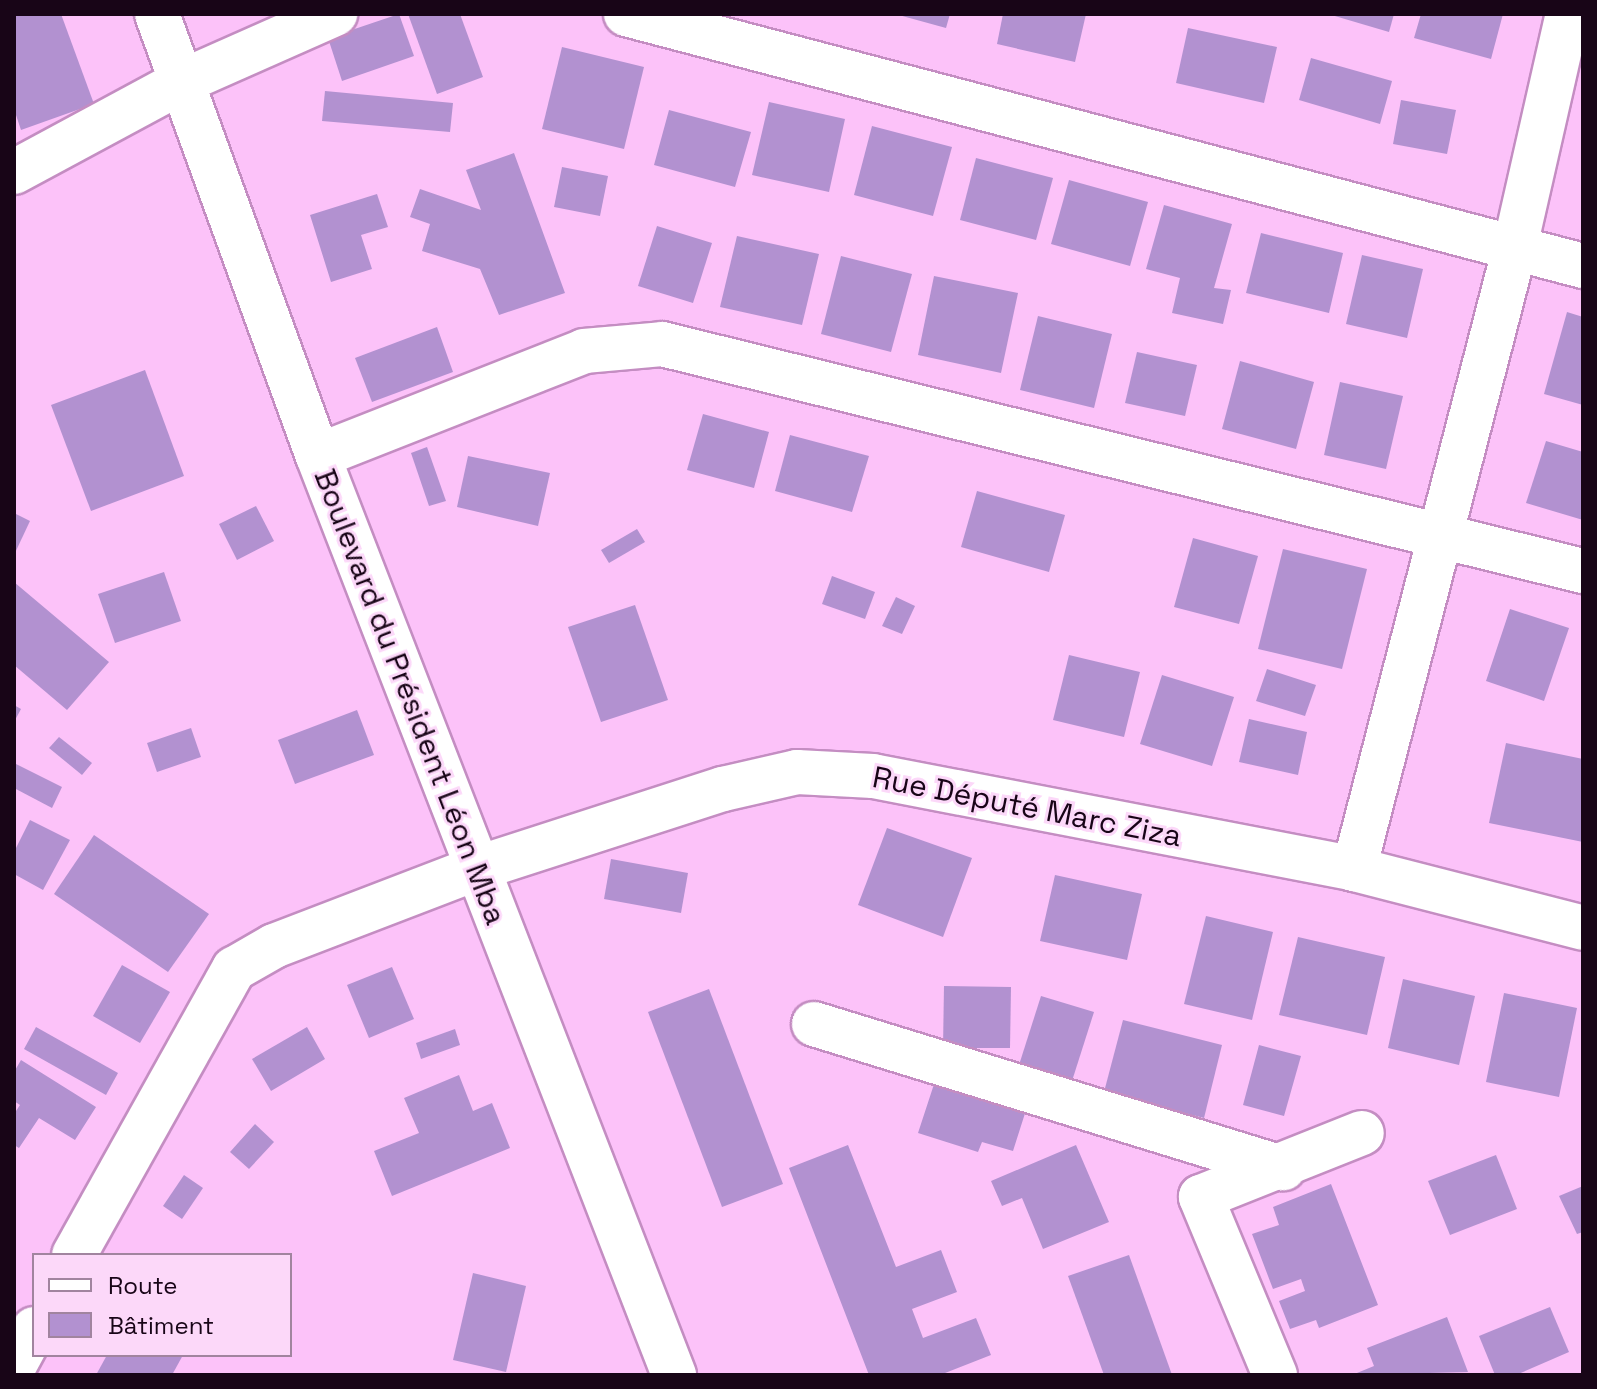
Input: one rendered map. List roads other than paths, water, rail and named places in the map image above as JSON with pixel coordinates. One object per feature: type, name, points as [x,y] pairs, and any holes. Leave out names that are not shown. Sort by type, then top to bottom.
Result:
[{"type":"street","name":"Boulevard du Président Léon Mba","points":[[157,14],[179,83],[318,456],[475,869],[674,1375]]},
{"type":"street","points":[[14,172],[179,83],[335,14]]},
{"type":"street","points":[[626,14],[1514,251],[1583,266]]},
{"type":"street","points":[[1354,869],[1514,251],[1568,14]]},
{"type":"street","points":[[318,456],[584,351],[662,344],[1443,533],[1583,571]]},
{"type":"street","name":"Rue Député Marc Ziza","points":[[75,1253],[234,969],[274,946],[475,869],[723,789],[797,772],[873,776],[1354,869],[1583,928]]},
{"type":"street","points":[[814,1024],[1283,1168]]},
{"type":"street","points":[[1275,1375],[1201,1197],[1283,1168],[1362,1133]]},
{"type":"street","points":[[14,1366],[32,1333]]}]
